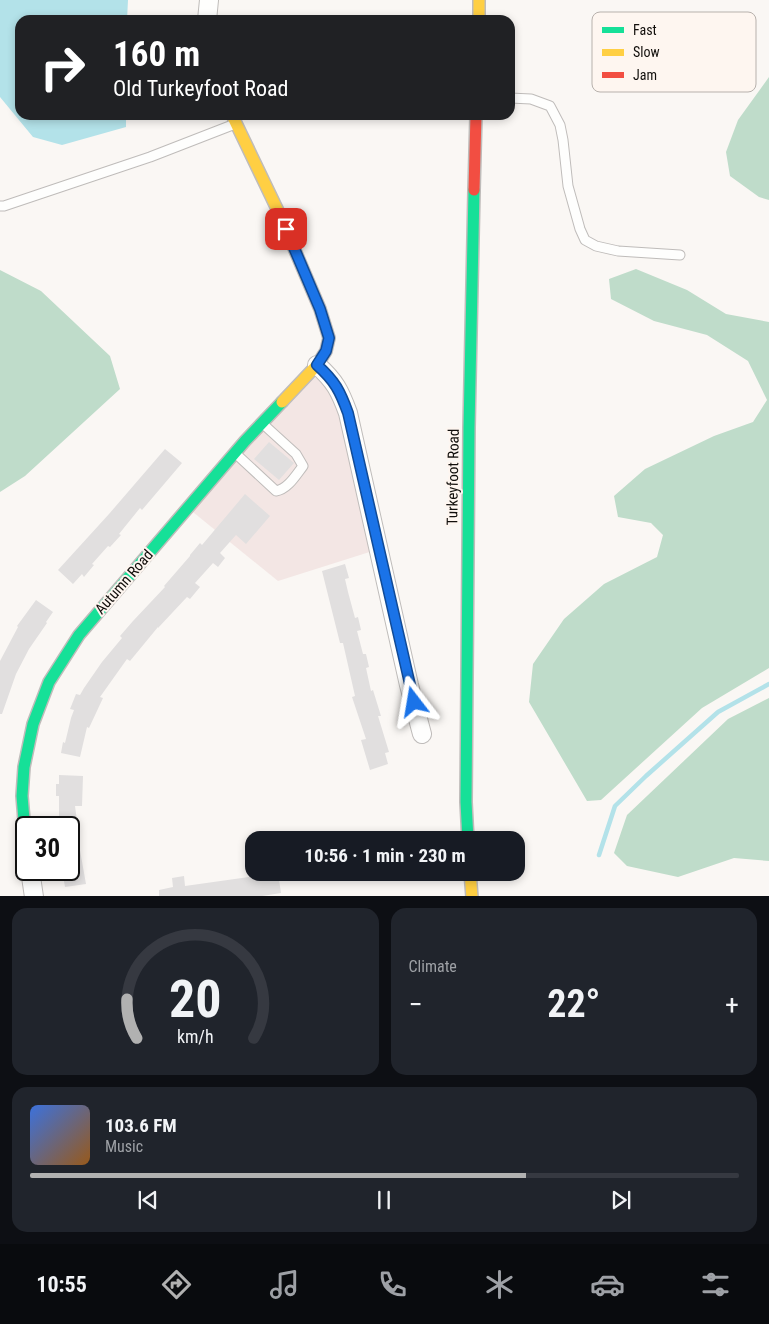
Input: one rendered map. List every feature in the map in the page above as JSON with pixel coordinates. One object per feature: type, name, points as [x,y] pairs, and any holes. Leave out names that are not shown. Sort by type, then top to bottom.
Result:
[{"type":"street","points":[[208,15],[209,0]]},
{"type":"street","points":[[479,15],[480,0]]},
{"type":"street","name":"Autumn Road","points":[[24,816],[22,796],[24,767],[33,724],[49,682],[79,635],[235,453],[317,365],[326,351],[329,338],[320,309],[279,213],[234,120]]},
{"type":"street","name":"Turkeyfoot Road","points":[[468,831],[466,792],[469,438],[476,120]]},
{"type":"street","points":[[317,365],[331,377],[340,392],[348,413],[422,734]]},
{"type":"street","points":[[32,881],[34,896]]},
{"type":"street","points":[[471,881],[472,896]]},
{"type":"lane","points":[[515,98],[532,99],[550,106],[560,125],[568,186],[580,229],[586,240],[596,246],[618,251],[680,256]]},
{"type":"lane","points":[[0,206],[150,157],[232,120]]},
{"type":"lane","points":[[235,453],[276,491],[291,482],[303,466],[296,454],[263,423]]},
{"type":"shaded area","points":[[331,377],[379,549],[278,581],[188,508],[303,379]]},
{"type":"green space","points":[[769,77],[769,200],[759,197],[730,176],[726,152],[738,120]]},
{"type":"green space","points":[[636,269],[687,290],[726,314],[769,322],[769,668],[702,708],[601,800],[587,801],[529,702],[533,664],[564,619],[604,584],[657,557],[663,535],[651,523],[618,517],[614,496],[645,469],[714,436],[753,422],[767,400],[748,361],[707,335],[654,321],[611,299],[609,279]]},
{"type":"green space","points":[[0,270],[41,291],[110,356],[120,389],[25,476],[0,492]]},
{"type":"green space","points":[[769,698],[769,861],[734,858],[678,877],[627,866],[614,853],[627,815],[728,719]]},
{"type":"water","points":[[0,0],[128,0],[127,15],[15,15],[15,115],[0,97]]},
{"type":"water","points":[[19,120],[126,120],[126,127],[62,145],[33,137]]},
{"type":"building","points":[[269,442],[294,463],[279,480],[254,459]]},
{"type":"building","points":[[165,449],[182,463],[142,510],[140,508],[119,534],[121,535],[92,564],[94,565],[84,577],[82,574],[73,584],[58,570]]},
{"type":"building","points":[[245,494],[270,516],[246,544],[236,535],[220,553],[225,558],[218,567],[213,563],[195,583],[200,587],[190,599],[187,597],[158,627],[130,661],[127,659],[100,697],[103,698],[89,728],[87,727],[80,757],[61,753],[74,710],[70,709],[76,694],[80,695],[102,662],[122,638],[120,636]]},
{"type":"building","points":[[345,564],[349,578],[345,579],[355,618],[358,617],[361,630],[357,631],[363,654],[366,654],[369,667],[366,668],[371,691],[373,690],[381,716],[378,716],[389,752],[385,753],[388,764],[370,770],[361,740],[366,739],[352,697],[355,696],[343,643],[340,643],[322,571]]},
{"type":"building","points":[[36,600],[53,612],[29,649],[16,674],[2,714],[0,714],[0,661],[17,626]]},
{"type":"building","points":[[59,775],[83,776],[82,806],[75,806],[76,816],[59,816],[59,796],[56,796],[56,784],[59,784]]},
{"type":"building","points":[[80,850],[86,884],[65,887],[64,881],[80,881]]},
{"type":"building","points":[[184,876],[185,886],[245,878],[245,881],[279,881],[281,893],[262,896],[159,896],[159,890],[173,887],[172,878]]},
{"type":"waterway","points":[[599,855],[615,806],[718,712],[769,684]]},
{"type":"traffic: fast","points":[[468,831],[466,802],[469,428],[474,190]]},
{"type":"traffic: fast","points":[[24,816],[22,796],[24,767],[33,724],[49,682],[79,635],[245,441],[282,402]]},
{"type":"traffic: slow","points":[[479,0],[479,15]]},
{"type":"traffic: slow","points":[[234,120],[279,213],[320,309],[329,338],[326,351],[317,365],[282,402]]},
{"type":"traffic: slow","points":[[471,881],[472,896]]},
{"type":"traffic: jam","points":[[474,190],[476,120]]},
{"type":"route","points":[[286,229],[320,309],[329,338],[326,351],[317,365],[331,377],[340,392],[348,413],[414,702]]}]
